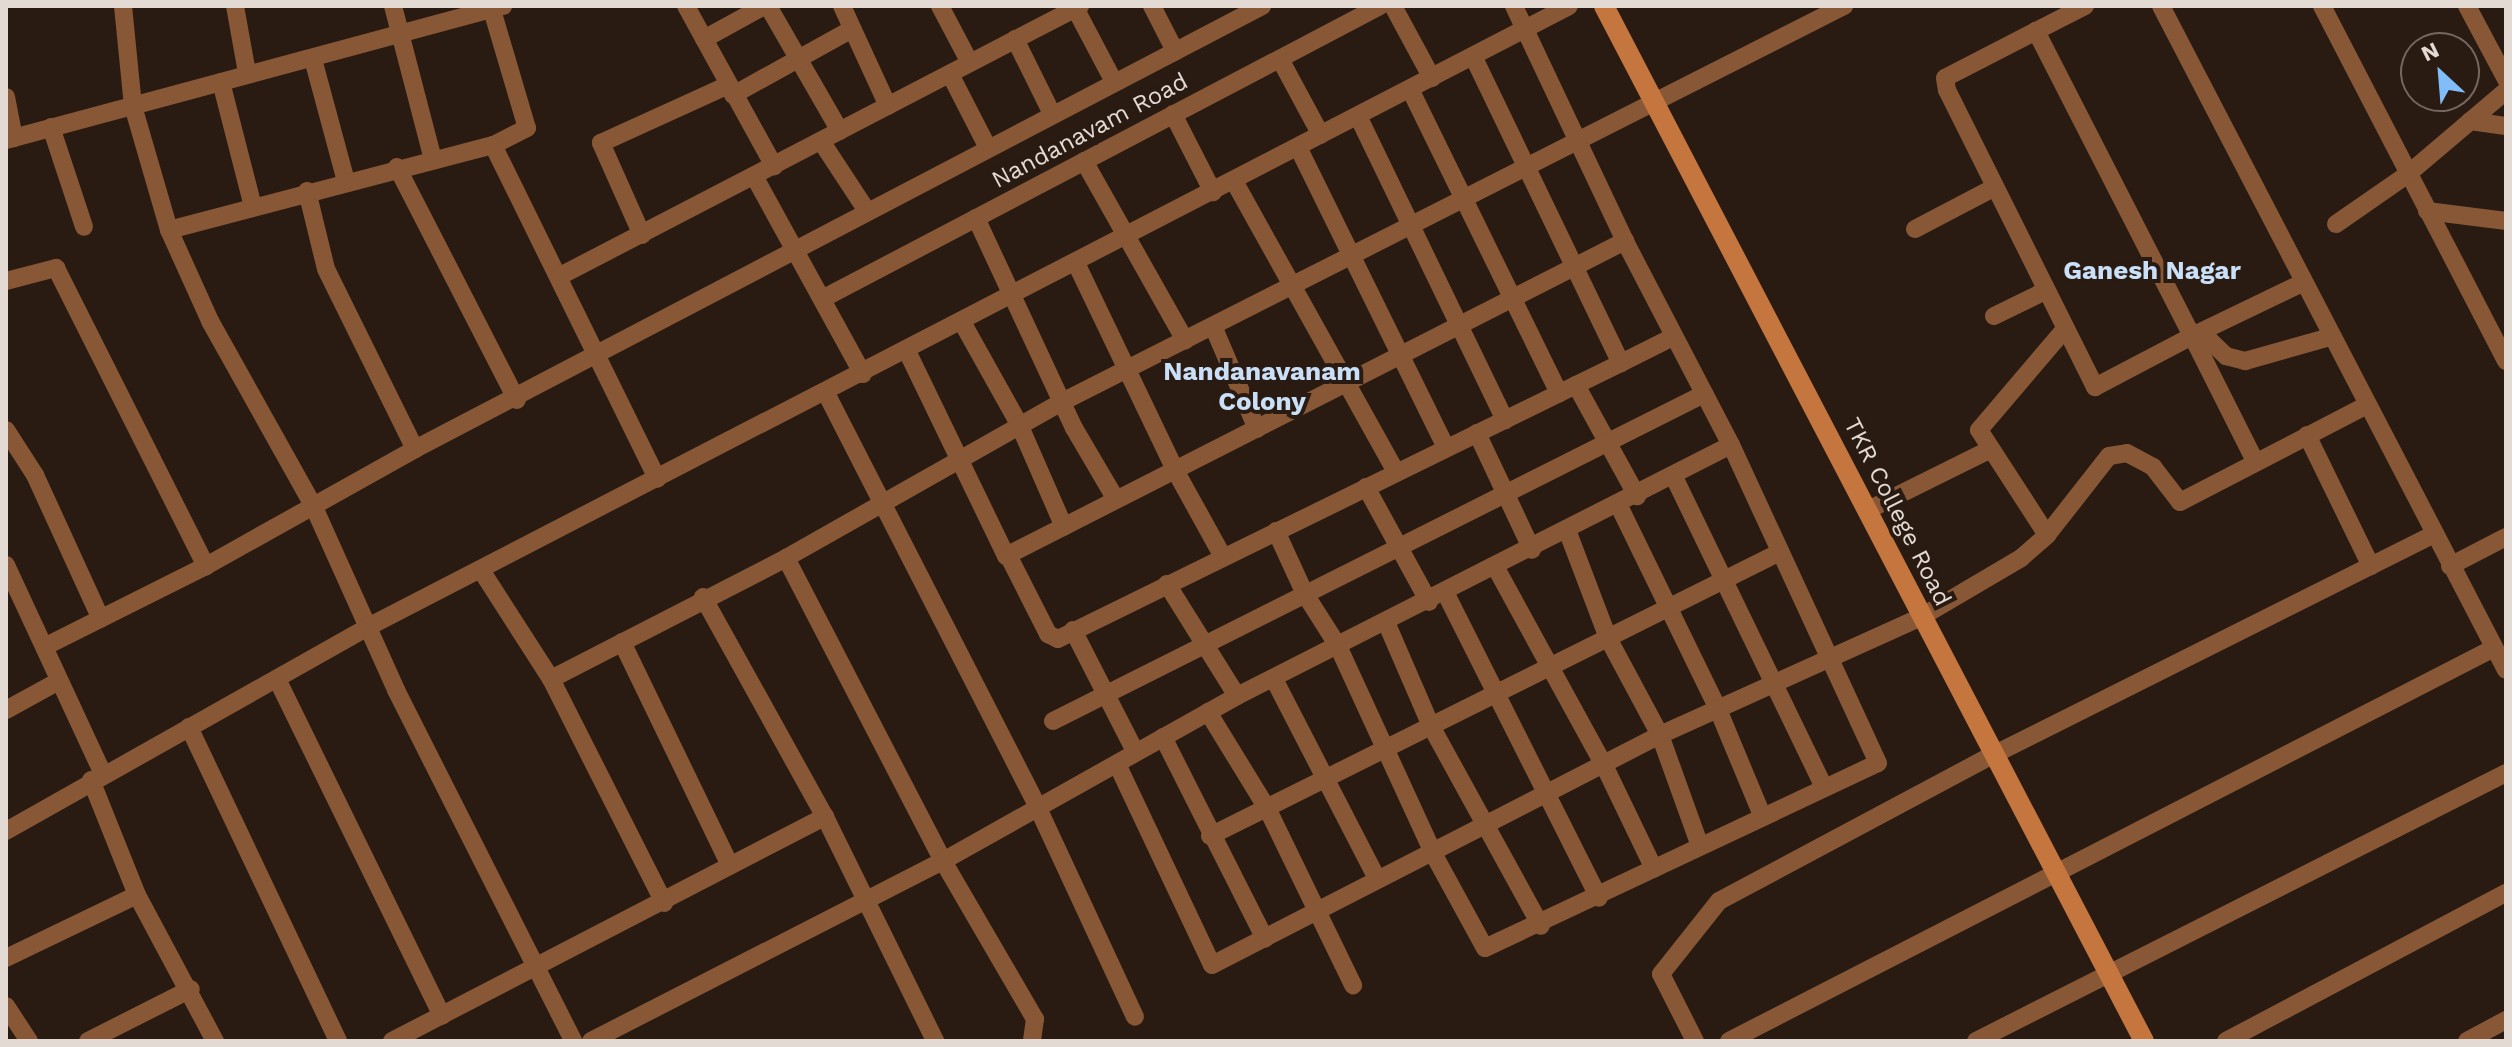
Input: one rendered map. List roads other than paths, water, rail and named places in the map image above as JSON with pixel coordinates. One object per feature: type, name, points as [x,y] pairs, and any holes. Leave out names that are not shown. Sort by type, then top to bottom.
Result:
[{"type":"street","points":[[123,6],[133,106],[169,230],[210,321],[313,505],[366,628],[573,1041]]},
{"type":"street","points":[[235,6],[247,73]]},
{"type":"street","points":[[393,6],[433,160]]},
{"type":"street","points":[[686,6],[774,166]]},
{"type":"street","points":[[704,39],[766,6],[840,131]]},
{"type":"street","points":[[842,6],[888,106]]},
{"type":"street","points":[[940,6],[970,63]]},
{"type":"street","points":[[1152,6],[1175,51]]},
{"type":"street","points":[[46,646],[206,566],[415,449],[517,400],[794,248],[1175,51],[1233,13],[1262,6]]},
{"type":"street","name":"Nandanavam Road","points":[[822,299],[1380,6]]},
{"type":"street","points":[[1393,6],[1432,78]]},
{"type":"street","points":[[1276,531],[1305,594],[1338,646],[1434,855],[1485,948],[1541,926],[1762,815],[1878,763],[1731,445],[1625,241],[1528,27],[1514,6]]},
{"type":"street","points":[[6,831],[366,628],[863,374],[1569,6]]},
{"type":"street","name":"TKR College Road","points":[[1604,6],[2144,1041]]},
{"type":"street","points":[[551,679],[703,597],[786,558],[1019,424],[1465,200],[1579,137],[1656,103],[1844,6]]},
{"type":"street","points":[[2085,6],[1945,78],[1947,90],[2095,387],[2302,283]]},
{"type":"street","points":[[2161,6],[2365,406],[2506,670]]},
{"type":"street","points":[[2322,6],[2506,361]]},
{"type":"street","points":[[2467,6],[2506,79]]},
{"type":"street","points":[[560,276],[1076,7],[1114,82]]},
{"type":"street","points":[[6,97],[10,139],[497,8],[527,128],[493,145],[397,167],[169,230]]},
{"type":"street","points":[[642,235],[601,143],[730,90],[798,59],[852,29]]},
{"type":"street","points":[[2036,31],[2196,334],[2255,461]]},
{"type":"street","points":[[1015,39],[1052,114]]},
{"type":"street","points":[[1473,56],[1523,166],[1621,363]]},
{"type":"street","points":[[313,59],[346,181]]},
{"type":"street","points":[[1280,59],[1321,135]]},
{"type":"street","points":[[950,74],[988,148]]},
{"type":"street","points":[[221,82],[253,207]]},
{"type":"street","points":[[1410,89],[1513,296],[1637,496]]},
{"type":"street","points":[[2336,224],[2408,174],[2506,91]]},
{"type":"street","points":[[1173,114],[1213,192]]},
{"type":"street","points":[[1358,116],[1461,322],[1505,420]]},
{"type":"street","points":[[2470,121],[2506,126]]},
{"type":"street","points":[[51,127],[84,227]]},
{"type":"street","points":[[821,141],[867,211]]},
{"type":"street","points":[[493,145],[560,276],[657,479]]},
{"type":"street","points":[[1298,147],[1446,448]]},
{"type":"street","points":[[1084,161],[1185,340]]},
{"type":"street","points":[[397,167],[517,400]]},
{"type":"street","points":[[754,176],[863,374]]},
{"type":"street","points":[[1234,181],[1396,472]]},
{"type":"street","points":[[1915,229],[1995,187]]},
{"type":"street","points":[[307,191],[326,269],[415,449]]},
{"type":"street","points":[[2427,211],[2506,221]]},
{"type":"street","points":[[976,218],[1062,402],[1115,498]]},
{"type":"street","points":[[1008,555],[1115,498],[1257,429],[1346,380],[1625,241]]},
{"type":"street","points":[[1076,263],[1125,371],[1223,557]]},
{"type":"street","points":[[6,280],[56,268],[206,566]]},
{"type":"street","points":[[1994,316],[2045,291]]},
{"type":"street","points":[[962,322],[1019,424],[1064,527]]},
{"type":"street","points":[[1213,326],[1257,429]]},
{"type":"street","points":[[2047,535],[1979,430],[2065,329]]},
{"type":"street","points":[[2196,334],[2226,356],[2245,361],[2330,337]]},
{"type":"street","points":[[907,351],[958,459],[1048,634],[1058,639],[1673,337]]},
{"type":"street","points":[[826,393],[1038,808],[1135,1017]]},
{"type":"street","points":[[1053,721],[1704,394]]},
{"type":"street","points":[[1117,764],[1212,965],[1318,913],[1377,879],[1434,855],[1485,823],[1660,735],[1829,655],[1921,617],[1990,580],[2047,535],[2109,456],[2127,453],[2153,467],[2180,502],[2365,406]]},
{"type":"street","points":[[6,430],[35,475],[101,619]]},
{"type":"street","points":[[1477,433],[1532,550]]},
{"type":"street","points":[[2307,435],[2371,566]]},
{"type":"street","points":[[591,1041],[943,861],[1237,696],[1275,681],[1338,646],[1619,506],[1731,445]]},
{"type":"street","points":[[1868,510],[1991,449]]},
{"type":"street","points":[[1674,477],[1824,787]]},
{"type":"street","points":[[1366,487],[1401,546],[1500,694],[1599,898]]},
{"type":"street","points":[[1619,506],[1666,608],[1717,707],[1762,815]]},
{"type":"street","points":[[1567,530],[1608,638],[1660,735],[1700,846]]},
{"type":"street","points":[[1695,1041],[1661,974],[1719,901],[1993,755],[2433,535]]},
{"type":"street","points":[[2450,566],[2506,537]]},
{"type":"street","points":[[1210,836],[1552,669],[1724,578],[1780,552]]},
{"type":"street","points":[[786,558],[943,861],[1035,1019],[1032,1041]]},
{"type":"street","points":[[6,565],[13,593],[46,646],[97,777],[137,895],[191,989],[215,1041]]},
{"type":"street","points":[[1496,568],[1604,765],[1654,869]]},
{"type":"street","points":[[481,570],[551,679],[664,903]]},
{"type":"street","points":[[1167,584],[1237,696]]},
{"type":"street","points":[[703,597],[825,817],[935,1041]]},
{"type":"street","points":[[1386,622],[1431,726],[1541,926]]},
{"type":"street","points":[[1073,630],[1108,693],[1135,751]]},
{"type":"street","points":[[622,642],[730,865]]},
{"type":"street","points":[[1729,1041],[2057,877],[2494,648]]},
{"type":"street","points":[[277,679],[442,1016]]},
{"type":"street","points":[[6,710],[59,681]]},
{"type":"street","points":[[1275,681],[1323,781],[1377,879]]},
{"type":"street","points":[[1208,712],[1268,810],[1353,985]]},
{"type":"street","points":[[189,727],[338,1041]]},
{"type":"street","points":[[1163,737],[1210,836],[1265,939]]},
{"type":"street","points":[[1976,1041],[2506,773]]},
{"type":"street","points":[[392,1041],[664,903],[730,865],[825,817]]},
{"type":"street","points":[[2226,1041],[2506,893]]},
{"type":"street","points":[[6,958],[137,895]]},
{"type":"street","points":[[88,1041],[191,989]]},
{"type":"street","points":[[6,1006],[29,1041]]},
{"type":"street","points":[[2467,1041],[2506,1020]]},
{"type":"district","name":"Ganesh Nagar","points":[[2152,271]]},
{"type":"district","name":"Nandanavanam Colony","points":[[1262,387]]}]
